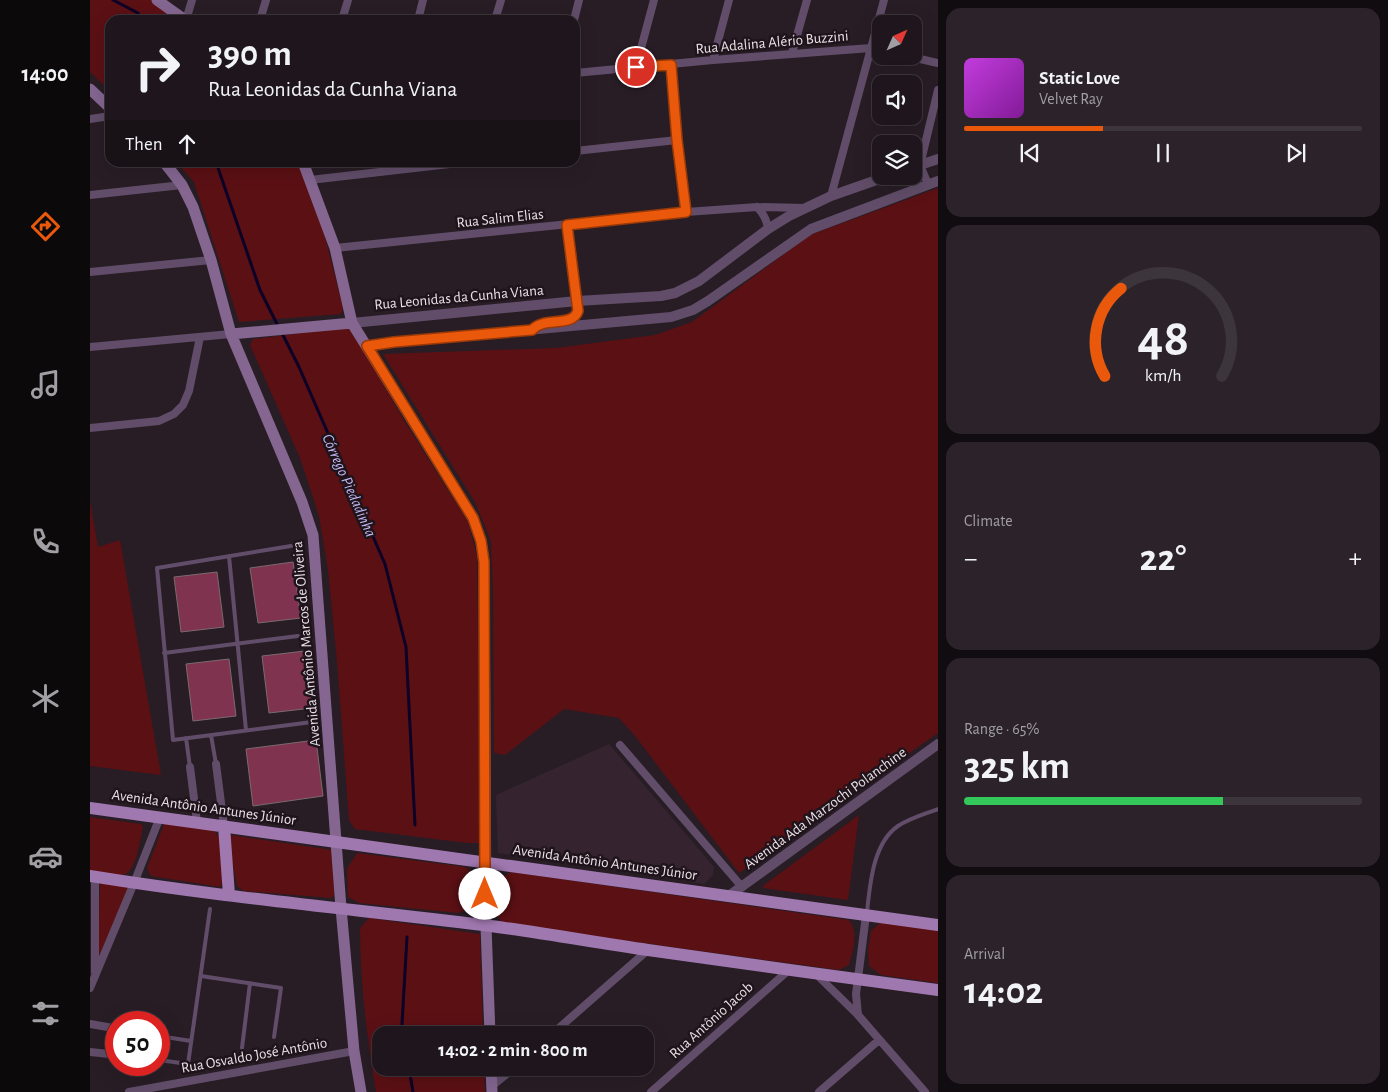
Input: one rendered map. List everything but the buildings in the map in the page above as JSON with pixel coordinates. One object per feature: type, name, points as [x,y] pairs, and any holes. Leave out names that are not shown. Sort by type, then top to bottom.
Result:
[{"type":"main road","points":[[157,0],[179,15]]},
{"type":"main road","points":[[90,89],[105,103]]},
{"type":"main road","name":"Avenida Antônio Marcos de Oliveira","points":[[168,167],[182,185],[193,207],[211,260],[231,334],[302,502],[313,535],[341,908],[354,1051],[360,1092]]},
{"type":"main road","points":[[305,167],[335,248],[346,323],[367,346],[473,518],[481,541],[484,562],[485,862],[490,1026]]},
{"type":"main road","name":"Rua Leonidas da Cunha Viana","points":[[231,334],[346,323]]},
{"type":"main road","name":"Avenida Antônio Antunes Júnior","points":[[90,808],[938,925]]},
{"type":"main road","points":[[224,826],[230,895]]},
{"type":"main road","points":[[92,877],[486,926],[790,969],[817,975],[938,990]]},
{"type":"main road","points":[[491,1076],[492,1089]]},
{"type":"street","points":[[188,15],[192,0]]},
{"type":"street","points":[[262,15],[266,0]]},
{"type":"street","points":[[344,15],[348,0]]},
{"type":"street","points":[[419,15],[423,0]]},
{"type":"street","points":[[496,15],[500,0]]},
{"type":"street","points":[[575,15],[579,0]]},
{"type":"street","points":[[636,67],[654,0]]},
{"type":"street","points":[[713,60],[729,0]]},
{"type":"street","points":[[792,53],[807,0]]},
{"type":"street","points":[[880,15],[884,0]]},
{"type":"street","points":[[831,196],[872,48]]},
{"type":"street","name":"Rua Adalina Alério Buzzini","points":[[580,73],[792,53],[872,48]]},
{"type":"street","points":[[922,59],[938,63]]},
{"type":"street","points":[[671,65],[677,140],[686,212]]},
{"type":"street","points":[[922,148],[938,90]]},
{"type":"street","points":[[90,119],[105,117]]},
{"type":"street","points":[[580,150],[677,140]]},
{"type":"street","points":[[922,164],[938,159]]},
{"type":"street","points":[[310,180],[423,167]]},
{"type":"street","points":[[922,174],[928,184]]},
{"type":"street","points":[[367,346],[671,317],[693,310],[804,232],[938,181]]},
{"type":"street","name":"Rua Leonidas da Cunha Viana","points":[[346,323],[577,301],[660,296],[681,290],[700,281],[768,229],[806,208],[831,196],[872,182]]},
{"type":"street","points":[[90,195],[182,185]]},
{"type":"street","points":[[757,207],[764,214],[768,229]]},
{"type":"street","name":"Rua Salim Elias","points":[[335,248],[686,212],[757,207],[806,208]]},
{"type":"street","points":[[532,330],[542,323],[573,318],[578,314],[567,225]]},
{"type":"street","points":[[90,272],[211,260]]},
{"type":"street","name":"Rua Leonidas da Cunha Viana","points":[[90,347],[231,334]]},
{"type":"street","points":[[90,428],[159,421],[174,414],[183,405],[189,391],[200,337]]},
{"type":"street","name":"Avenida Ada Marzochi Polanchine","points":[[730,895],[938,744]]},
{"type":"street","points":[[620,745],[742,887]]},
{"type":"street","points":[[216,764],[224,826]]},
{"type":"street","points":[[190,767],[197,822]]},
{"type":"street","points":[[90,988],[160,817]]},
{"type":"street","points":[[92,877],[95,977]]},
{"type":"street","points":[[858,1015],[856,994],[866,915]]},
{"type":"street","points":[[561,1026],[648,950]]},
{"type":"street","name":"Rua Antônio Jacob","points":[[651,1092],[790,969]]},
{"type":"street","points":[[817,975],[858,1015],[925,1092]]},
{"type":"street","points":[[90,1024],[105,1027]]},
{"type":"street","points":[[819,1092],[879,1040]]},
{"type":"street","name":"Rua Osvaldo José Antônio","points":[[129,1092],[354,1051]]},
{"type":"street","points":[[90,1052],[105,1054]]},
{"type":"street","points":[[492,1089],[506,1076]]},
{"type":"lane","points":[[292,546],[157,568],[173,740],[312,722]]},
{"type":"lane","points":[[228,556],[246,730]]},
{"type":"lane","points":[[164,653],[298,636]]},
{"type":"lane","points":[[212,735],[216,764]]},
{"type":"lane","points":[[186,738],[190,767]]},
{"type":"lane","points":[[866,915],[878,853],[886,839],[896,827],[907,820],[938,809]]},
{"type":"lane","points":[[170,1062],[188,1064],[210,908]]},
{"type":"lane","points":[[201,976],[281,988],[274,1037]]},
{"type":"lane","points":[[242,1048],[250,983]]},
{"type":"lane","points":[[170,1038],[191,1041]]},
{"type":"shaded area","points":[[90,0],[151,0],[172,15],[105,15],[105,86],[90,72]]},
{"type":"shaded area","points":[[181,167],[301,167],[319,214],[343,307],[341,314],[239,322],[194,182]]},
{"type":"shaded area","points":[[938,188],[938,733],[739,873],[636,737],[619,718],[564,709],[505,755],[494,753],[491,541],[475,502],[383,354],[556,348],[655,335],[692,322],[810,235]]},
{"type":"shaded area","points":[[350,327],[405,422],[468,522],[477,557],[480,843],[355,829],[349,820],[337,661],[328,570],[319,516],[300,458],[250,345],[253,339]]},
{"type":"shaded area","points":[[90,501],[98,547],[120,540],[161,775],[90,766]]},
{"type":"shaded area","points":[[609,744],[714,867],[713,875],[704,884],[498,853],[496,795]]},
{"type":"shaded area","points":[[859,815],[848,900],[763,888],[764,885]]},
{"type":"shaded area","points":[[90,817],[141,824],[143,827],[137,856],[127,873],[122,875],[90,870]]},
{"type":"shaded area","points":[[165,822],[213,830],[219,837],[223,881],[220,887],[151,876],[147,868]]},
{"type":"shaded area","points":[[231,835],[333,850],[336,892],[332,898],[244,891],[237,886],[229,843]]},
{"type":"shaded area","points":[[357,853],[466,867],[476,878],[474,900],[469,907],[458,913],[359,903],[348,897],[347,869]]},
{"type":"shaded area","points":[[511,872],[849,920],[854,931],[854,942],[849,965],[839,970],[504,924],[496,915],[501,878]]},
{"type":"shaded area","points":[[100,882],[129,886],[98,959]]},
{"type":"shaded area","points":[[369,918],[480,934],[483,1026],[372,1026],[372,1065],[361,969],[360,928]]},
{"type":"shaded area","points":[[882,921],[938,929],[938,983],[881,975],[869,966],[868,950],[871,931]]},
{"type":"shaded area","points":[[374,1076],[484,1076],[485,1092],[376,1092]]},
{"type":"waterway","name":"Córrego Piedadinha","points":[[113,0],[139,15]]},
{"type":"waterway","name":"Córrego Piedadinha","points":[[218,167],[260,290],[279,328]]},
{"type":"waterway","name":"Córrego Piedadinha","points":[[282,333],[299,367],[385,564],[406,647],[415,825]]},
{"type":"waterway","name":"Córrego Piedadinha","points":[[402,1026],[407,937]]},
{"type":"waterway","name":"Córrego Piedadinha","points":[[410,1076],[413,1092]]},
{"type":"route","points":[[485,894],[484,562],[481,541],[473,518],[367,346],[532,330],[542,323],[570,320],[578,314],[578,311],[567,225],[686,212],[677,140],[671,65],[636,67]]}]
